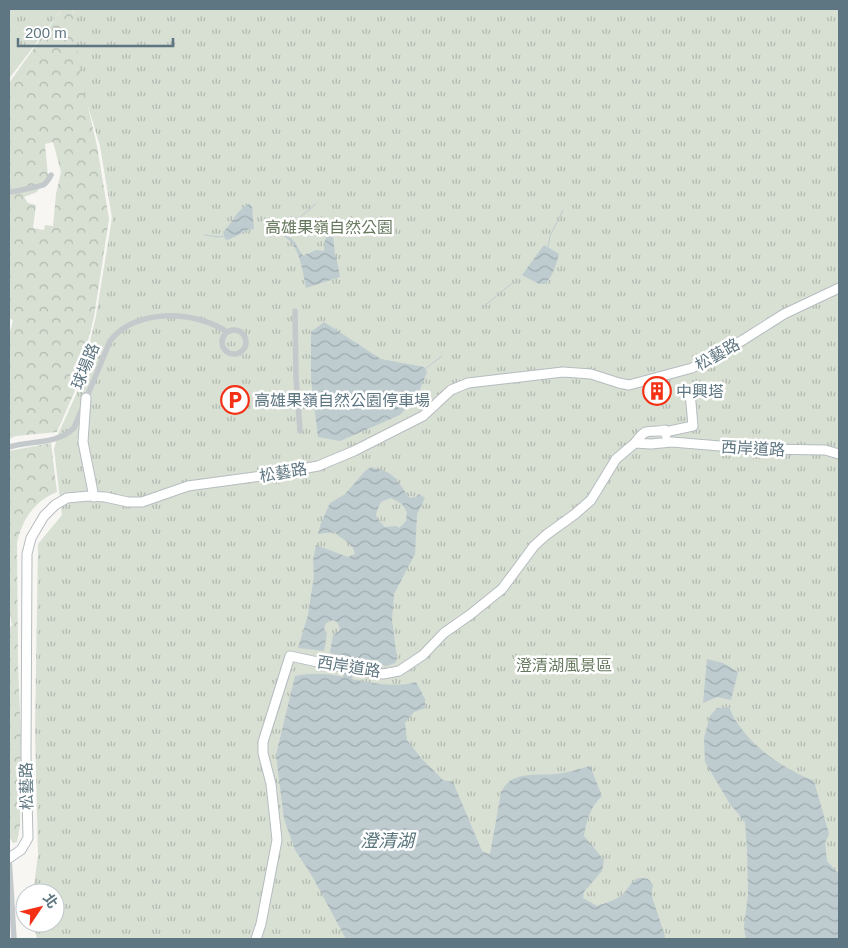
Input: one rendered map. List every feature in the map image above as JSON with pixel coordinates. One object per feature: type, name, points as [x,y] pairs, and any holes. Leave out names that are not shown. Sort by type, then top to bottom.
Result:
[{"type":"street","points":[[9,192],[40,186],[46,183],[51,175]]},
{"type":"street","name":"松藝路","points":[[9,857],[21,850],[28,838],[26,754],[27,554],[31,538],[44,516],[55,505],[63,500],[78,496],[142,502],[188,486],[318,466],[354,451],[423,416],[451,390],[468,382],[563,372],[591,374],[629,385],[692,368],[743,340],[784,314],[839,288]]},
{"type":"street","points":[[295,311],[296,378],[300,431]]},
{"type":"street","name":"球場路","points":[[9,447],[54,440],[68,434],[74,428],[110,341],[116,333],[135,322],[163,317],[179,317],[204,321],[221,327],[228,332],[239,331],[244,336],[245,347],[240,353],[232,354],[224,350],[222,338],[228,332]]},
{"type":"street","name":"西岸道路","points":[[256,939],[261,924],[277,840],[270,784],[263,753],[263,742],[290,656],[359,671],[383,674],[399,671],[423,654],[444,633],[502,589],[540,540],[591,500],[616,460],[640,435],[648,430],[665,430],[665,432],[693,426],[690,392]]},
{"type":"street","points":[[86,398],[83,442],[94,496]]},
{"type":"street","points":[[665,432],[666,442]]},
{"type":"street","name":"西岸道路","points":[[634,443],[651,444],[666,442],[773,450],[825,450],[839,454]]},
{"type":"street","points":[[78,496],[89,499],[118,501]]},
{"type":"street","points":[[9,857],[14,939]]},
{"type":"green space","points":[[9,9],[62,9],[9,79]]},
{"type":"green space","points":[[62,9],[72,9],[84,89],[97,146],[109,219],[94,317],[76,388],[57,432],[16,436],[9,439],[9,336],[13,320],[9,318],[9,193],[40,187],[37,192],[24,197],[28,203],[36,205],[33,228],[44,230],[45,225],[53,226],[56,194],[61,172],[53,142],[45,144],[48,176],[42,185],[9,192],[9,83]]},
{"type":"green space","points":[[72,9],[839,9],[839,939],[37,939],[36,933],[65,933],[65,883],[34,883],[38,855],[35,732],[38,544],[62,515],[54,449],[59,432],[79,388],[96,316],[112,218],[100,146],[82,86]]},
{"type":"green space","points":[[51,443],[57,492],[42,501],[30,512],[22,527],[17,543],[21,739],[20,826],[17,842],[13,843],[10,838],[9,828],[9,629],[12,625],[9,610],[9,451]]},
{"type":"water","points":[[249,204],[252,207],[254,229],[228,240],[225,239],[223,232],[238,213]]},
{"type":"water","points":[[292,222],[293,225],[287,235],[293,240],[303,256],[316,250],[324,251],[325,240],[328,234],[333,235],[340,277],[306,288],[297,252],[283,234],[284,227]]},
{"type":"water","points":[[544,245],[559,254],[554,270],[546,283],[539,284],[522,275]]},
{"type":"water","points":[[324,322],[381,359],[424,367],[427,372],[417,397],[400,415],[340,441],[318,437],[311,379],[311,332]]},
{"type":"water","name":"澄清湖","points":[[371,467],[380,469],[391,474],[410,498],[416,497],[419,494],[425,498],[417,514],[415,554],[394,594],[392,620],[397,659],[395,663],[387,666],[356,659],[352,679],[392,685],[416,682],[425,699],[425,708],[414,712],[405,723],[407,740],[421,758],[443,780],[453,782],[482,851],[490,854],[501,793],[505,786],[517,777],[560,773],[590,766],[602,796],[590,814],[584,836],[604,860],[602,871],[584,892],[583,898],[597,906],[620,896],[639,878],[648,879],[653,885],[651,894],[665,938],[346,939],[312,876],[295,850],[284,819],[276,755],[295,676],[319,674],[343,677],[349,658],[330,653],[333,635],[340,628],[337,622],[333,620],[326,623],[324,629],[327,633],[324,651],[298,648],[308,615],[314,576],[313,560],[316,545],[348,557],[355,554],[352,546],[335,532],[318,534],[321,523],[330,503],[345,494],[365,471]],"holes":[[[391,498],[402,504],[407,512],[406,521],[399,528],[397,526],[385,527],[377,518],[376,514],[381,502]]]},
{"type":"water","points":[[707,659],[723,663],[738,672],[731,700],[717,697],[703,703]]},
{"type":"water","points":[[729,707],[743,731],[764,752],[789,769],[814,781],[829,834],[825,843],[827,861],[839,874],[839,939],[746,939],[744,927],[748,894],[745,822],[730,804],[705,762],[704,738],[710,716],[717,708]]},
{"type":"waterway","points":[[293,223],[316,204]]},
{"type":"waterway","points":[[548,247],[550,236],[563,210]]},
{"type":"waterway","points":[[205,235],[224,236]]},
{"type":"waterway","points":[[482,308],[520,279]]},
{"type":"waterway","points":[[425,369],[442,356]]},
{"type":"place","name":"中興塔","points":[[657,391]]},
{"type":"place","name":"高雄果嶺自然公園停車場","points":[[235,400]]},
{"type":"park label","name":"高雄果嶺自然公園","points":[[329,227]]},
{"type":"park label","name":"澄清湖風景區","points":[[564,665]]}]
